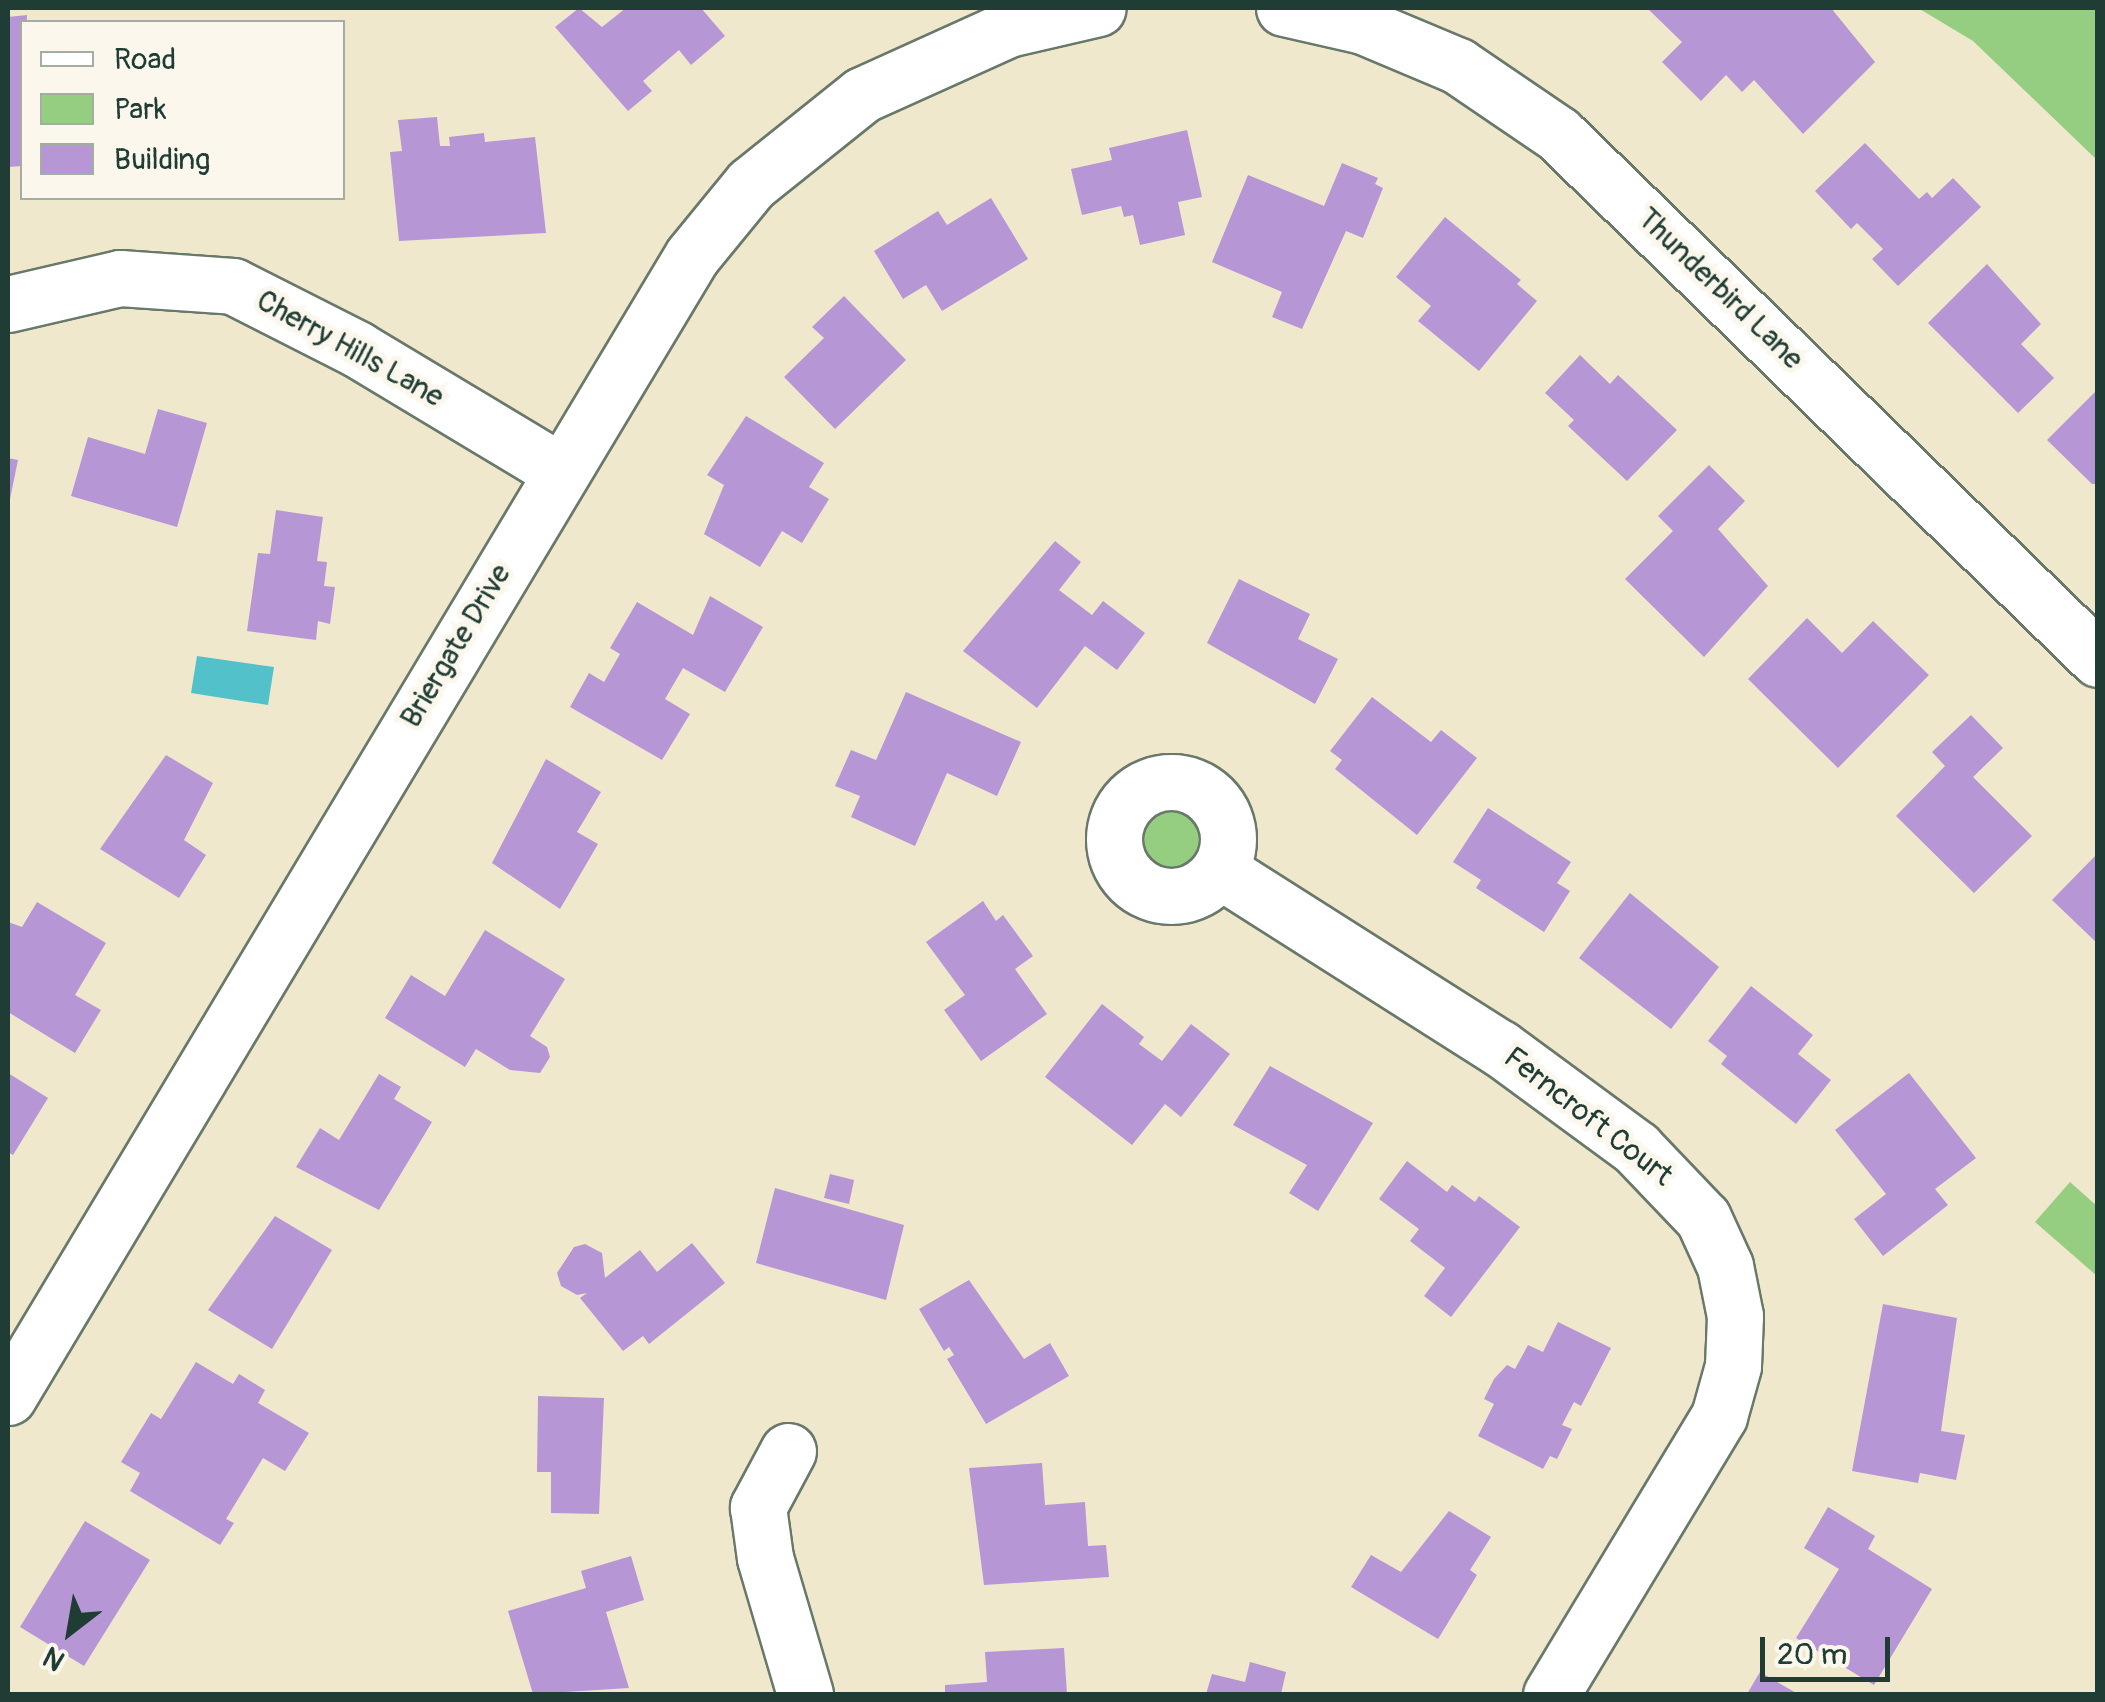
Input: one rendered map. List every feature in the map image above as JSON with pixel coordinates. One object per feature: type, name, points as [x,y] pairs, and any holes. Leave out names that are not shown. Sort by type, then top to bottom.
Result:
[{"type":"street","points":[[1006,18],[1098,8]]},
{"type":"street","name":"Thunderbird Lane","points":[[1284,8],[1362,26],[1458,66],[1558,134],[2098,659]]},
{"type":"street","name":"Briergate Drive","points":[[8,1397],[692,256],[751,184],[862,95],[1006,18]]},
{"type":"street","name":"Cherry Hills Lane","points":[[8,304],[120,278],[233,286],[358,349],[560,471]]},
{"type":"street","name":"Ferncroft Court","points":[[1219,870],[1500,1048],[1636,1148],[1703,1218],[1725,1266],[1735,1316],[1732,1366],[1718,1416],[1552,1694]]},
{"type":"street","points":[[788,1451],[758,1507],[764,1558],[806,1694]]},
{"type":"green space","points":[[1918,8],[2097,8],[2097,160],[1973,41]]},
{"type":"green space","points":[[1169,808],[1190,817],[1199,838],[1190,859],[1169,868],[1148,859],[1139,838],[1148,817]]},
{"type":"green space","points":[[2070,1182],[2097,1206],[2097,1276],[2035,1222]]},
{"type":"water","points":[[197,656],[274,667],[268,705],[191,693]]},
{"type":"building","points":[[579,8],[602,27],[626,8],[701,8],[725,36],[691,65],[679,50],[643,81],[652,91],[628,111],[555,27]]},
{"type":"building","points":[[1647,8],[1831,8],[1875,62],[1803,134],[1754,80],[1742,92],[1726,75],[1701,101],[1662,62],[1682,42]]},
{"type":"building","points":[[27,15],[27,20],[20,20],[20,166],[8,167],[8,17]]},
{"type":"building","points":[[437,117],[440,146],[450,146],[449,137],[484,133],[485,142],[535,137],[546,233],[399,241],[390,152],[402,151],[398,120]]},
{"type":"building","points":[[1187,130],[1202,197],[1178,202],[1185,235],[1140,245],[1133,215],[1124,217],[1121,206],[1082,215],[1071,169],[1112,160],[1109,148]]},
{"type":"building","points":[[1865,143],[1919,199],[1927,192],[1932,198],[1953,178],[1981,207],[1898,286],[1872,259],[1883,249],[1857,223],[1851,229],[1815,191]]},
{"type":"building","points":[[1342,163],[1378,178],[1375,184],[1383,188],[1363,238],[1346,231],[1302,329],[1272,317],[1282,292],[1212,262],[1248,175],[1324,206]]},
{"type":"building","points":[[991,198],[1028,259],[942,311],[926,285],[903,299],[874,251],[938,211],[947,225]]},
{"type":"building","points":[[1445,217],[1521,280],[1517,284],[1537,301],[1479,371],[1418,321],[1431,306],[1396,277]]},
{"type":"building","points":[[1987,264],[2041,324],[2021,344],[2054,378],[2018,413],[1928,323]]},
{"type":"building","points":[[844,296],[906,360],[835,429],[784,377],[824,338],[812,327]]},
{"type":"building","points":[[1580,355],[1610,384],[1618,375],[1677,430],[1627,481],[1568,426],[1574,420],[1545,393]]},
{"type":"building","points":[[2098,389],[2098,484],[2092,484],[2047,440]]},
{"type":"building","points":[[158,409],[207,423],[177,527],[71,496],[88,437],[145,454]]},
{"type":"building","points":[[746,416],[824,463],[809,487],[829,499],[802,543],[782,531],[760,567],[704,534],[724,485],[707,475]]},
{"type":"building","points":[[8,458],[18,460],[9,504],[8,504]]},
{"type":"building","points":[[1709,465],[1745,501],[1718,529],[1768,586],[1704,657],[1625,579],[1673,531],[1658,516]]},
{"type":"building","points":[[276,510],[323,517],[317,561],[327,562],[324,586],[335,587],[330,624],[318,621],[316,640],[247,631],[258,553],[270,554]]},
{"type":"building","points":[[1055,541],[1081,562],[1059,590],[1092,615],[1103,601],[1145,633],[1117,670],[1085,646],[1037,708],[963,651]]},
{"type":"building","points":[[1239,579],[1310,614],[1298,639],[1338,659],[1315,704],[1207,643]]},
{"type":"building","points":[[710,596],[763,627],[725,692],[683,668],[665,699],[690,714],[662,760],[570,707],[589,673],[604,682],[620,654],[610,648],[637,602],[693,635]]},
{"type":"building","points":[[1807,618],[1842,653],[1873,621],[1929,675],[1838,768],[1748,679]]},
{"type":"building","points":[[906,692],[1021,742],[997,796],[947,773],[915,846],[851,817],[860,796],[835,786],[851,750],[876,760]]},
{"type":"building","points":[[1372,697],[1431,742],[1441,730],[1477,758],[1417,835],[1335,769],[1342,760],[1330,751]]},
{"type":"building","points":[[1971,715],[2003,748],[1973,777],[2032,836],[1974,893],[1896,816],[1945,766],[1932,752]]},
{"type":"building","points":[[166,755],[213,783],[184,840],[206,855],[179,898],[100,849]]},
{"type":"building","points":[[546,759],[601,792],[577,832],[598,844],[560,909],[492,863]]},
{"type":"building","points":[[1488,808],[1571,862],[1557,883],[1570,891],[1544,932],[1476,888],[1481,880],[1453,862]]},
{"type":"building","points":[[2098,853],[2098,944],[2052,900]]},
{"type":"building","points":[[1630,893],[1719,967],[1671,1029],[1579,958]]},
{"type":"building","points":[[983,901],[996,921],[1003,915],[1033,956],[1015,969],[1047,1014],[981,1061],[944,1010],[965,995],[926,942]]},
{"type":"building","points":[[37,902],[106,943],[75,995],[101,1010],[75,1053],[8,1012],[8,922],[22,927]]},
{"type":"building","points":[[485,930],[565,979],[530,1036],[547,1047],[550,1057],[540,1073],[510,1070],[476,1049],[465,1067],[385,1018],[411,975],[445,996]]},
{"type":"building","points":[[1751,986],[1813,1035],[1798,1054],[1831,1080],[1796,1124],[1721,1064],[1727,1056],[1708,1041]]},
{"type":"building","points":[[1102,1004],[1144,1037],[1139,1044],[1162,1061],[1191,1024],[1230,1054],[1181,1117],[1165,1104],[1132,1145],[1045,1077]]},
{"type":"building","points":[[1270,1066],[1373,1123],[1318,1211],[1289,1193],[1307,1165],[1233,1125]]},
{"type":"building","points":[[8,1073],[48,1098],[13,1155],[8,1152]]},
{"type":"building","points":[[1909,1073],[1976,1158],[1935,1189],[1948,1205],[1883,1256],[1854,1219],[1886,1194],[1835,1130]]},
{"type":"building","points":[[379,1074],[401,1087],[394,1099],[432,1122],[379,1210],[296,1167],[320,1128],[339,1140]]},
{"type":"building","points":[[1407,1161],[1447,1192],[1452,1185],[1475,1202],[1479,1196],[1520,1227],[1451,1317],[1424,1296],[1445,1268],[1410,1241],[1419,1229],[1379,1199]]},
{"type":"building","points":[[830,1174],[854,1180],[849,1204],[824,1198]]},
{"type":"building","points":[[775,1188],[904,1225],[886,1300],[756,1263]]},
{"type":"building","points":[[275,1216],[332,1250],[272,1349],[208,1310]]},
{"type":"building","points":[[692,1243],[725,1283],[649,1344],[643,1336],[623,1351],[580,1298],[587,1293],[577,1295],[561,1286],[557,1273],[574,1247],[585,1244],[602,1253],[605,1278],[640,1250],[657,1272]]},
{"type":"building","points":[[969,1280],[1024,1359],[1050,1343],[1069,1376],[986,1424],[947,1359],[954,1355],[949,1347],[944,1351],[919,1309]]},
{"type":"building","points":[[1883,1304],[1957,1318],[1941,1431],[1965,1435],[1956,1480],[1920,1473],[1918,1483],[1852,1471]]},
{"type":"building","points":[[1558,1322],[1611,1348],[1581,1406],[1574,1402],[1562,1425],[1572,1429],[1557,1459],[1550,1456],[1543,1469],[1478,1436],[1494,1404],[1484,1399],[1494,1379],[1507,1365],[1515,1369],[1528,1345],[1543,1352]]},
{"type":"building","points":[[196,1362],[233,1384],[239,1374],[265,1390],[258,1403],[309,1433],[285,1471],[263,1458],[226,1519],[234,1523],[220,1545],[130,1491],[140,1473],[121,1462],[151,1413],[161,1419]]},
{"type":"building","points":[[538,1396],[604,1398],[599,1514],[551,1513],[551,1472],[537,1472]]},
{"type":"building","points":[[1042,1463],[1045,1505],[1085,1502],[1088,1546],[1106,1545],[1109,1577],[984,1585],[969,1468]]},
{"type":"building","points":[[1828,1507],[1875,1536],[1868,1549],[1932,1589],[1874,1685],[1796,1638],[1839,1569],[1804,1548]]},
{"type":"building","points":[[1449,1511],[1491,1537],[1470,1570],[1477,1575],[1438,1639],[1351,1587],[1371,1555],[1401,1572]]},
{"type":"building","points":[[85,1521],[150,1560],[84,1666],[20,1627]]},
{"type":"building","points":[[631,1556],[644,1600],[606,1612],[629,1688],[533,1694],[508,1611],[586,1588],[581,1571]]},
{"type":"building","points":[[1064,1648],[1067,1694],[945,1694],[945,1685],[987,1682],[985,1652]]},
{"type":"building","points":[[1250,1662],[1286,1672],[1281,1694],[1206,1694],[1212,1674],[1245,1682]]},
{"type":"building","points":[[1760,1672],[1798,1694],[1747,1694]]}]
